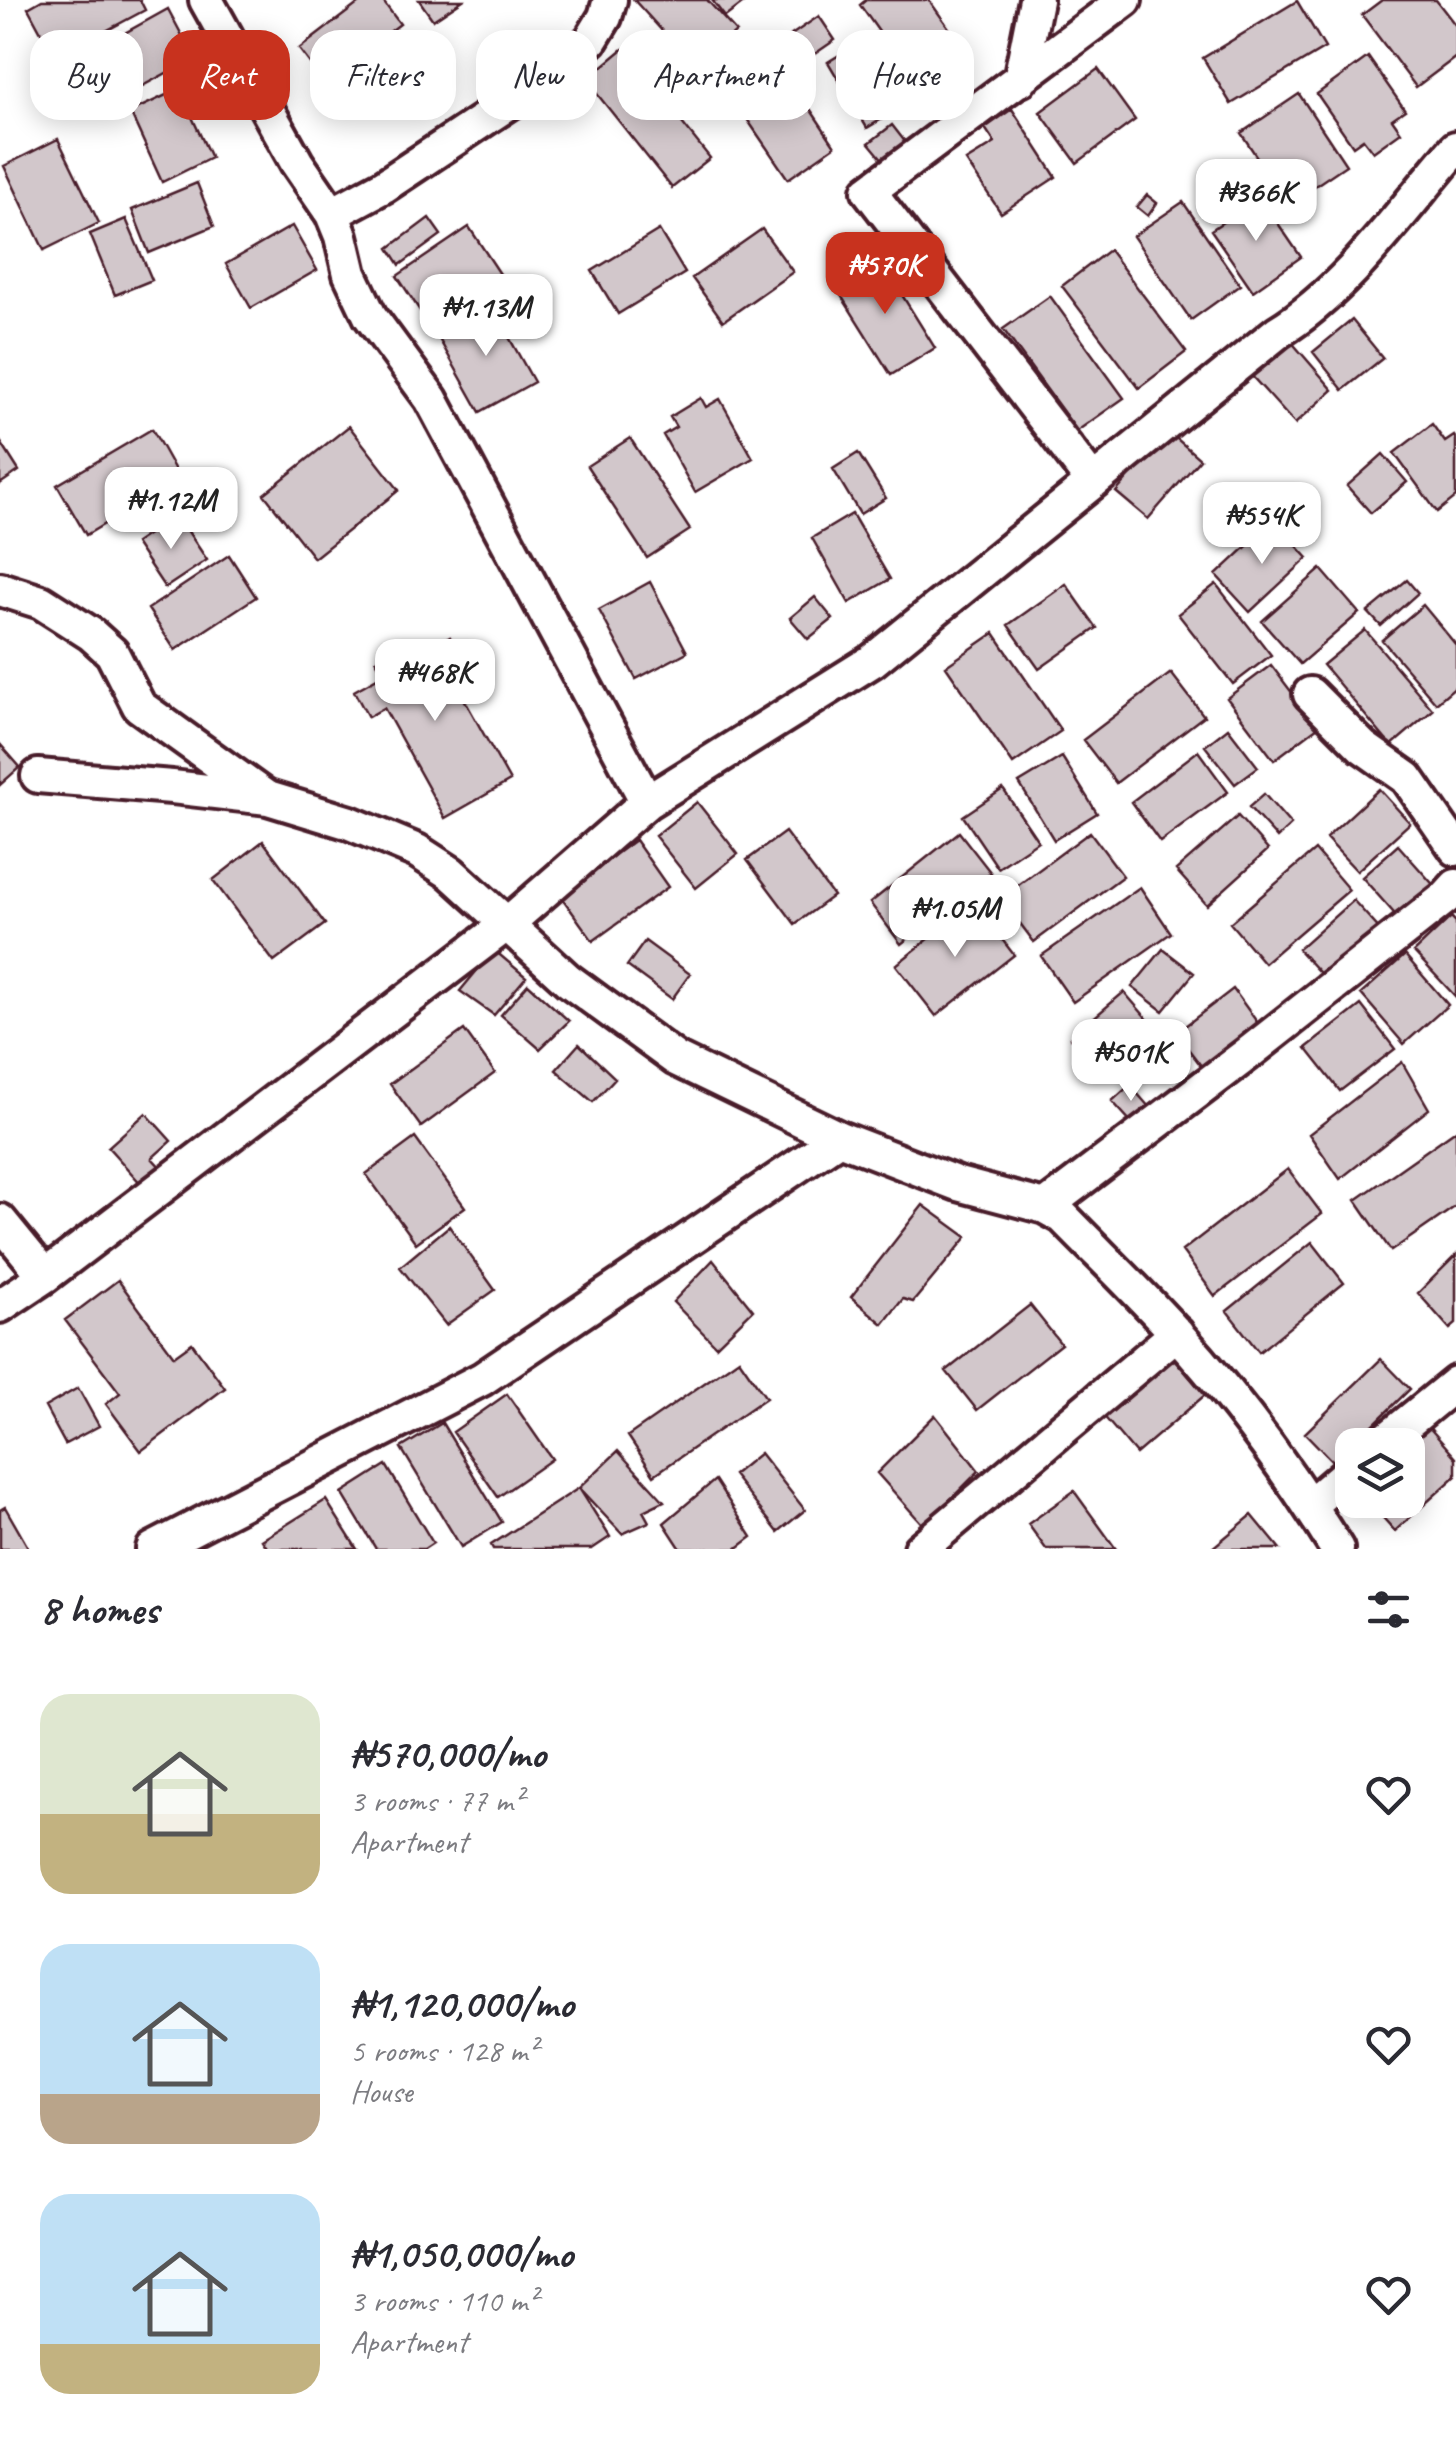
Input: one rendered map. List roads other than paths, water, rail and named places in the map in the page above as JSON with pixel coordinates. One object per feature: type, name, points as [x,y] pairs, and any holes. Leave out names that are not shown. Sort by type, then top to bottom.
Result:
[{"type":"street","points":[[206,0],[298,163],[332,214],[350,274],[370,316],[431,400],[647,802]]},
{"type":"street","points":[[332,214],[384,186],[551,75],[591,40],[606,17],[610,0]]},
{"type":"street","points":[[1020,80],[1036,0]]},
{"type":"street","points":[[1093,482],[869,192],[1125,0]]},
{"type":"street","points":[[0,1306],[45,1276],[507,924],[647,802],[872,661],[1336,288],[1456,148]]},
{"type":"street","points":[[0,589],[40,602],[91,634],[112,653],[139,706],[268,798]]},
{"type":"street","points":[[1310,694],[1364,747],[1406,778],[1456,849]]},
{"type":"street","points":[[38,776],[268,798],[350,823],[417,851],[452,873],[568,980],[676,1059],[839,1138],[958,1184],[1045,1207],[1063,1217],[1176,1333],[1251,1425],[1337,1549]]},
{"type":"street","points":[[1045,1207],[1303,1012],[1456,886]]},
{"type":"street","points":[[153,1549],[482,1379],[839,1138]]},
{"type":"street","points":[[0,1221],[45,1276]]},
{"type":"street","points":[[920,1549],[1176,1333]]},
{"type":"street","points":[[1401,1428],[1456,1382]]},
{"type":"street","points":[[1310,1506],[1335,1484]]}]
